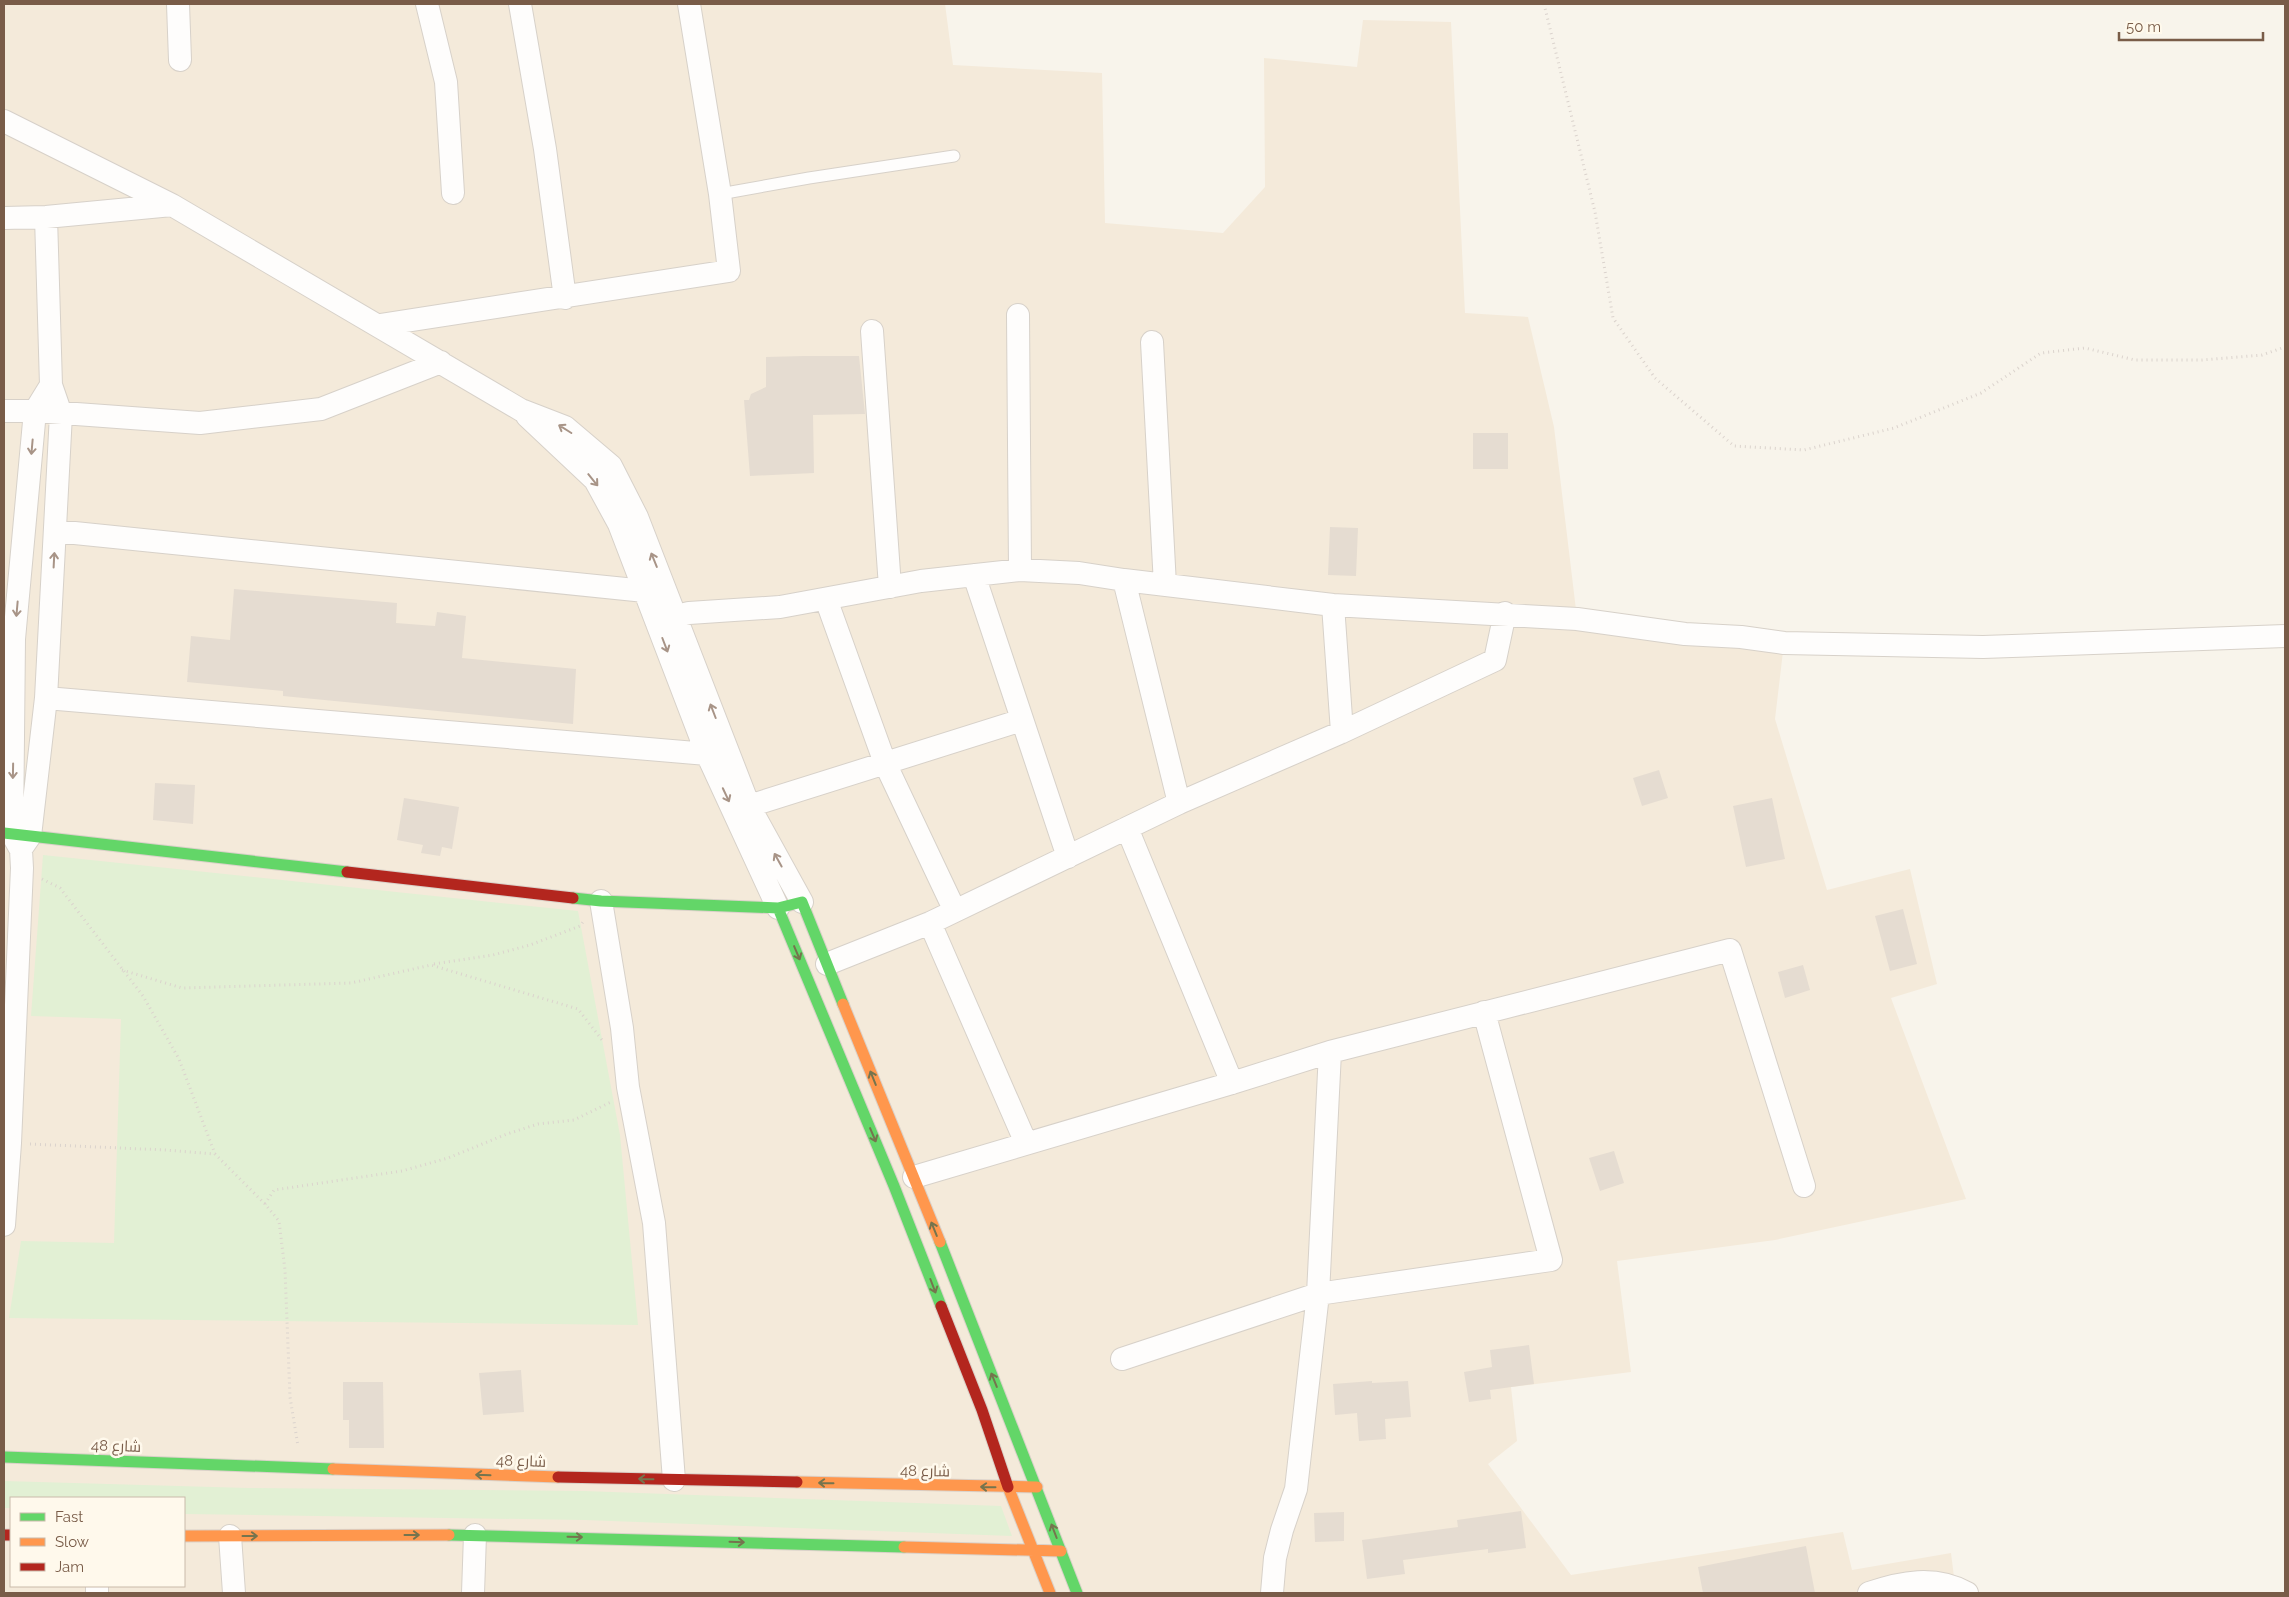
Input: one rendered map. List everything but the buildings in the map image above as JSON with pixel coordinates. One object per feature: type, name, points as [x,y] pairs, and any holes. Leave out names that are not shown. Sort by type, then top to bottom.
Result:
[{"type":"main road","points":[[18,844],[601,900],[778,908],[802,902],[914,1177],[1077,1593]]},
{"type":"main road","points":[[778,908],[894,1186],[982,1410],[1008,1488],[1050,1593]]},
{"type":"main road","name":"48 شارع","points":[[4,1457],[301,1469],[674,1480],[1008,1488],[1037,1487]]},
{"type":"main road","points":[[185,1536],[475,1535],[1061,1551]]},
{"type":"street","points":[[178,4],[180,60]]},
{"type":"street","points":[[427,4],[446,82],[452,193]]},
{"type":"street","points":[[520,4],[545,149],[565,298]]},
{"type":"street","points":[[380,326],[729,271],[720,194],[689,4]]},
{"type":"street","points":[[4,121],[172,205],[521,410],[566,427],[611,466],[637,518],[707,754],[778,908]]},
{"type":"street","points":[[4,218],[46,217],[172,205]]},
{"type":"street","points":[[18,844],[46,698],[61,414],[50,385],[46,217]]},
{"type":"street","points":[[1018,315],[1020,570]]},
{"type":"street","points":[[872,331],[890,587]]},
{"type":"street","points":[[1152,342],[1165,585]]},
{"type":"street","points":[[4,411],[35,411],[200,423],[321,409],[441,362]]},
{"type":"street","points":[[4,1225],[10,1143],[18,844],[9,639],[35,411],[50,385]]},
{"type":"street","points":[[521,410],[595,480],[619,524],[645,591],[666,618],[749,806],[802,902]]},
{"type":"street","points":[[55,531],[645,591]]},
{"type":"street","points":[[666,618],[706,611],[748,611],[890,587],[1020,570],[1079,573],[1333,605],[1505,613],[1577,619],[1685,634],[1741,637],[1784,643],[1983,647],[2285,636]]},
{"type":"street","points":[[974,575],[1068,857]]},
{"type":"street","points":[[1124,580],[1179,803]]},
{"type":"street","points":[[826,599],[886,763],[955,911]]},
{"type":"street","points":[[1333,605],[1342,732]]},
{"type":"street","points":[[827,964],[930,923],[1179,803],[1342,732],[1495,660],[1505,613]]},
{"type":"street","points":[[9,639],[49,642]]},
{"type":"street","points":[[46,698],[707,754]]},
{"type":"street","points":[[749,806],[1022,720]]},
{"type":"street","points":[[1127,828],[1232,1083]]},
{"type":"street","points":[[601,900],[622,1028],[628,1087],[654,1223],[674,1480]]},
{"type":"street","points":[[930,923],[1026,1143]]},
{"type":"street","points":[[914,1177],[1330,1052],[1730,950],[1804,1186]]},
{"type":"street","points":[[1122,1359],[1318,1294],[1551,1260],[1484,1012]]},
{"type":"street","points":[[1272,1593],[1278,1549],[1296,1489],[1318,1294],[1330,1052]]},
{"type":"street","points":[[473,1593],[475,1535]]},
{"type":"street","points":[[230,1536],[234,1593]]},
{"type":"street","points":[[1869,1593],[1894,1585],[1928,1581],[1967,1593]]},
{"type":"lane","points":[[720,194],[809,178],[954,156]]},
{"type":"path","points":[[1544,4],[1595,212],[1613,318],[1655,378],[1734,446],[1804,450],[1894,428],[1981,393],[2041,353],[2084,348],[2135,360],[2202,360],[2262,355],[2285,347]]},
{"type":"path","points":[[18,844],[60,888],[143,996],[179,1059],[215,1154],[265,1204],[278,1221],[285,1270],[290,1397],[301,1469]]},
{"type":"path","points":[[122,970],[182,988],[350,983],[431,965],[493,955],[530,945],[580,926],[601,900]]},
{"type":"path","points":[[431,965],[578,1009],[606,1048]]},
{"type":"path","points":[[265,1204],[274,1190],[402,1171],[448,1158],[507,1134],[538,1124],[574,1120],[608,1104],[628,1087]]},
{"type":"path","points":[[10,1143],[215,1154]]},
{"type":"shaded area","points":[[4,4],[945,4],[953,65],[1102,73],[1105,223],[1223,233],[1265,187],[1264,58],[1357,67],[1363,20],[1451,22],[1465,313],[1528,317],[1554,427],[1577,618],[1784,643],[1775,719],[1827,890],[1910,869],[1937,984],[1891,998],[1966,1199],[1775,1240],[1617,1261],[1631,1372],[1511,1387],[1517,1441],[1488,1464],[1571,1575],[1843,1532],[1852,1570],[1951,1553],[1956,1593],[4,1593]]},
{"type":"green space","points":[[43,855],[578,911],[620,1135],[638,1325],[9,1318],[21,1241],[114,1243],[121,1019],[31,1016]]},
{"type":"green space","points":[[4,1481],[248,1488],[584,1491],[1001,1506],[1012,1536],[584,1520],[185,1514],[185,1497],[10,1497],[10,1508],[4,1508]]},
{"type":"traffic: fast","points":[[4,833],[347,872]]},
{"type":"traffic: fast","points":[[573,898],[601,901],[778,908],[802,902],[843,1004]]},
{"type":"traffic: fast","points":[[778,908],[894,1186],[941,1306]]},
{"type":"traffic: fast","points":[[940,1242],[1077,1593]]},
{"type":"traffic: fast","points":[[4,1457],[333,1469]]},
{"type":"traffic: fast","points":[[449,1535],[904,1547]]},
{"type":"traffic: slow","points":[[843,1004],[940,1242]]},
{"type":"traffic: slow","points":[[333,1469],[558,1477]]},
{"type":"traffic: slow","points":[[797,1482],[1037,1487]]},
{"type":"traffic: slow","points":[[1008,1487],[1050,1593]]},
{"type":"traffic: slow","points":[[185,1536],[449,1535]]},
{"type":"traffic: slow","points":[[904,1547],[1061,1551]]},
{"type":"traffic: jam","points":[[347,872],[573,898]]},
{"type":"traffic: jam","points":[[941,1306],[982,1410],[1008,1487]]},
{"type":"traffic: jam","points":[[558,1477],[797,1482]]},
{"type":"traffic: jam","points":[[4,1535],[10,1535]]}]
